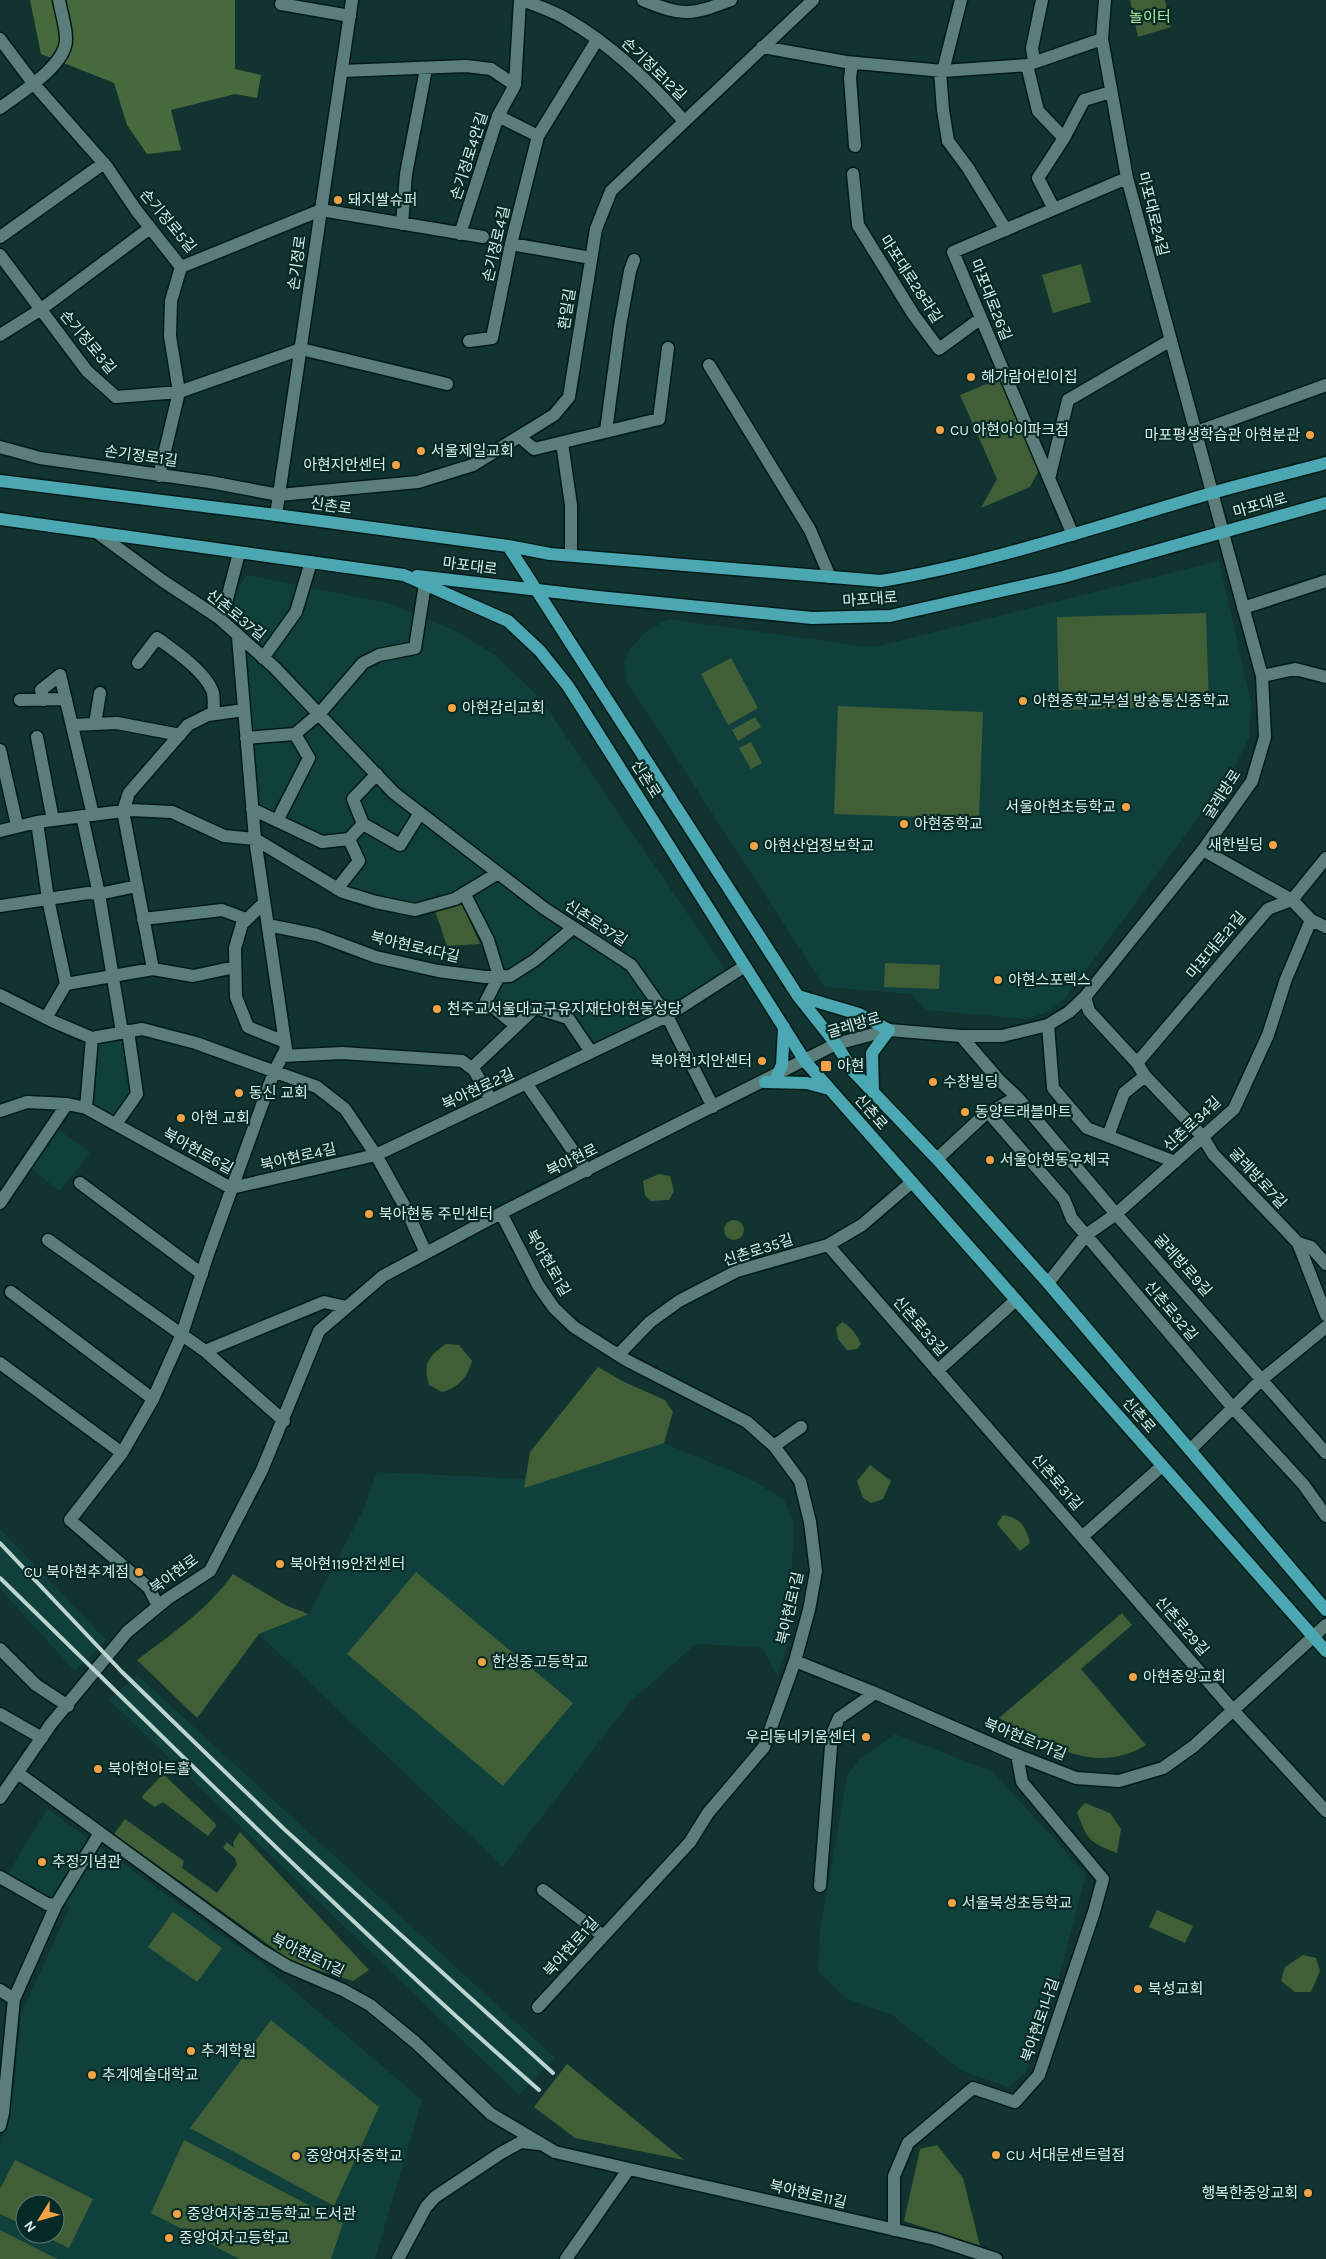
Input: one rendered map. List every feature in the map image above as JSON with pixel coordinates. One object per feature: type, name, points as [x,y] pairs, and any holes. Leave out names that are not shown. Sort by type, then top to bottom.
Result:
[{"type":"main road","name":"마포대로","points":[[508,546],[550,554],[882,581],[933,573],[1073,535],[1213,493],[1326,463]]},
{"type":"main road","name":"신촌로","points":[[0,481],[508,546],[798,996],[836,1044],[853,1071],[937,1158],[1048,1283],[1326,1610]]},
{"type":"main road","name":"마포대로","points":[[404,575],[598,597],[812,618],[890,616],[1063,577],[1326,503]]},
{"type":"main road","name":"신촌로","points":[[0,520],[404,575],[508,621],[551,664],[572,693],[805,1062],[1326,1651]]},
{"type":"main road","points":[[798,996],[859,1014],[890,1030],[872,1053],[873,1092]]},
{"type":"main road","points":[[777,1076],[782,1065],[784,1028]]},
{"type":"main road","points":[[765,1082],[807,1083],[830,1089]]},
{"type":"street","points":[[0,108],[33,83],[56,62],[67,40],[59,0]]},
{"type":"street","name":"손기정로","points":[[276,515],[352,0]]},
{"type":"street","name":"손기정로12길","points":[[521,0],[567,19],[620,55],[667,101],[684,121]]},
{"type":"street","name":"손기정로4안길","points":[[460,234],[498,116],[515,86],[521,0]]},
{"type":"street","points":[[644,0],[669,11],[699,12],[731,0]]},
{"type":"street","name":"환일길","points":[[279,495],[418,482],[473,465],[554,415],[569,397],[596,229],[611,191],[813,0]]},
{"type":"street","points":[[961,0],[942,71],[943,110],[948,141],[968,168],[1006,230]]},
{"type":"street","name":"마포대로24길","points":[[1105,0],[1102,39],[1127,178],[1213,493]]},
{"type":"street","points":[[1040,1],[1031,63],[1038,111],[1064,138]]},
{"type":"street","points":[[281,4],[350,16]]},
{"type":"street","points":[[762,48],[852,63],[942,71],[1031,63],[1102,39]]},
{"type":"street","name":"손기정로5길","points":[[0,40],[33,83],[104,163],[150,228],[181,267],[321,210]]},
{"type":"street","name":"손기정로4길","points":[[470,341],[492,338],[511,244],[538,136],[597,40]]},
{"type":"street","points":[[852,63],[850,78],[855,146]]},
{"type":"street","points":[[342,71],[466,66],[491,70],[515,86]]},
{"type":"street","points":[[402,224],[406,174],[426,69]]},
{"type":"street","points":[[1054,209],[1038,178],[1064,138],[1084,100],[1112,92]]},
{"type":"street","points":[[498,116],[538,136]]},
{"type":"street","points":[[0,237],[104,163]]},
{"type":"street","name":"마포대로28라길","points":[[853,174],[858,225],[913,314],[939,349],[980,319]]},
{"type":"street","name":"마포대로26길","points":[[1073,535],[953,252],[1127,178]]},
{"type":"street","points":[[321,210],[483,238]]},
{"type":"street","points":[[0,335],[40,310],[150,228]]},
{"type":"street","points":[[511,244],[591,258]]},
{"type":"street","name":"손기정로3길","points":[[0,255],[87,370],[116,397],[179,392],[300,349]]},
{"type":"street","points":[[606,432],[620,326],[630,271],[634,260]]},
{"type":"street","points":[[160,476],[179,392],[170,336],[171,301],[181,267]]},
{"type":"street","points":[[1049,478],[1068,400],[1171,340]]},
{"type":"street","points":[[520,437],[534,449],[659,420],[668,348]]},
{"type":"street","points":[[300,349],[446,384]]},
{"type":"street","points":[[709,365],[810,530],[830,577]]},
{"type":"street","points":[[1196,432],[1326,385]]},
{"type":"street","points":[[562,443],[571,506],[571,555]]},
{"type":"street","name":"손기정로1길","points":[[0,447],[40,458],[210,482],[279,495]]},
{"type":"street","name":"굴레방로","points":[[819,1054],[836,1044],[890,1030],[961,1036],[1002,1036],[1048,1025],[1069,1012],[1086,997],[1203,850],[1252,781],[1265,737],[1262,676],[1213,493]]},
{"type":"street","name":"신촌로37길","points":[[99,534],[163,581],[219,618],[320,713],[394,792],[545,909],[631,965],[667,1016],[714,1107]]},
{"type":"street","points":[[219,618],[227,599],[240,553]]},
{"type":"street","points":[[263,658],[296,612],[311,562]]},
{"type":"street","points":[[1244,608],[1326,582]]},
{"type":"street","points":[[246,738],[295,734],[320,713],[363,663],[379,655],[415,648],[425,584]]},
{"type":"street","points":[[238,637],[255,839],[285,1042]]},
{"type":"street","points":[[138,663],[157,638],[180,654],[207,681],[213,692],[214,714]]},
{"type":"street","points":[[1262,676],[1295,669],[1326,678]]},
{"type":"street","points":[[44,700],[41,690],[60,675],[72,725],[99,894],[137,1094],[116,1124]]},
{"type":"street","points":[[95,724],[100,693]]},
{"type":"street","points":[[20,700],[66,699]]},
{"type":"street","points":[[152,969],[123,811],[130,793],[188,725],[214,714],[244,710]]},
{"type":"street","points":[[72,725],[117,723],[180,735]]},
{"type":"street","points":[[278,821],[309,758],[295,734]]},
{"type":"street","points":[[37,737],[53,820]]},
{"type":"street","points":[[0,750],[17,825]]},
{"type":"street","points":[[377,774],[353,799],[362,824],[400,845],[420,813]]},
{"type":"street","points":[[252,809],[322,842],[349,839],[362,824]]},
{"type":"street","points":[[0,830],[17,825],[123,811],[172,812],[224,836],[255,839],[276,850],[337,889],[376,902],[414,910],[455,899],[498,873]]},
{"type":"street","points":[[37,822],[48,899],[66,984],[46,1018]]},
{"type":"street","points":[[337,889],[359,861],[349,839]]},
{"type":"street","points":[[1203,850],[1292,900],[1311,920],[1326,927]]},
{"type":"street","points":[[1292,900],[1326,858]]},
{"type":"street","points":[[0,906],[88,893],[99,894],[137,886]]},
{"type":"street","points":[[464,893],[488,940],[499,976],[486,1001],[516,1026]]},
{"type":"street","name":"마포대로21길","points":[[1138,1063],[1268,909],[1292,900]]},
{"type":"street","points":[[264,903],[242,924],[235,948],[236,997],[248,1027],[285,1042]]},
{"type":"street","points":[[143,918],[222,910],[246,919]]},
{"type":"street","name":"신촌로34길","points":[[1048,1283],[1086,1236],[1116,1214],[1234,1109],[1268,1035],[1286,979],[1311,920]]},
{"type":"street","name":"북아현로4다길","points":[[268,925],[317,935],[376,957],[438,971],[485,977],[510,976],[535,960],[574,928]]},
{"type":"street","points":[[526,1083],[667,1016],[745,966]]},
{"type":"street","points":[[66,984],[152,969],[193,976],[236,967]]},
{"type":"street","points":[[0,995],[92,1038],[142,1029],[196,1043],[317,1087],[345,1110],[376,1155],[405,1207],[426,1253]]},
{"type":"street","name":"굴레방로7길","points":[[1086,997],[1089,1011],[1138,1063],[1145,1076],[1203,1137],[1214,1154],[1298,1243],[1326,1315]]},
{"type":"street","points":[[472,1068],[535,1008],[568,1018],[591,1052]]},
{"type":"street","points":[[1048,1025],[1054,1088],[1087,1128],[1175,1162]]},
{"type":"street","name":"굴레방로9길","points":[[961,1036],[998,1079],[1017,1097],[1116,1214],[1326,1453]]},
{"type":"street","points":[[86,1108],[92,1038]]},
{"type":"street","name":"북아현로4길","points":[[231,1188],[274,1072],[286,1049],[285,1042]]},
{"type":"street","points":[[282,1056],[350,1053],[462,1061],[472,1068],[491,1100]]},
{"type":"street","name":"북아현로","points":[[1,1793],[18,1773],[42,1738],[127,1632],[158,1606],[210,1571],[262,1470],[284,1421],[319,1331],[383,1276],[501,1213],[819,1054]]},
{"type":"street","points":[[1108,1136],[1124,1093],[1145,1076]]},
{"type":"street","name":"북아현로2길","points":[[376,1155],[526,1083],[587,1171]]},
{"type":"street","points":[[937,1158],[983,1116],[1017,1097]]},
{"type":"street","name":"북아현로6길","points":[[0,1111],[26,1102],[67,1104],[86,1108],[231,1188],[182,1334],[153,1399],[122,1453],[70,1520],[149,1588],[158,1606]]},
{"type":"street","points":[[0,1204],[67,1104]]},
{"type":"street","points":[[989,1114],[1064,1199],[1072,1219],[1086,1236]]},
{"type":"street","name":"북아현로4길","points":[[231,1188],[376,1155]]},
{"type":"street","name":"신촌로35길","points":[[618,1355],[650,1322],[680,1301],[737,1271],[828,1245],[862,1225],[912,1182]]},
{"type":"street","points":[[80,1183],[202,1274]]},
{"type":"street","name":"북아현로1길","points":[[501,1213],[538,1285],[554,1308],[574,1327],[618,1355],[747,1422],[774,1446],[800,1481],[810,1522],[816,1571],[809,1610],[795,1661],[764,1747],[708,1813],[690,1842],[602,1935],[538,2007]]},
{"type":"street","name":"신촌로32길","points":[[1086,1236],[1233,1408],[1303,1484],[1326,1516]]},
{"type":"street","points":[[48,1240],[182,1334],[284,1421]]},
{"type":"street","points":[[1298,1243],[1311,1246],[1326,1264]]},
{"type":"street","name":"신촌로33길","points":[[828,1245],[937,1371],[1016,1300]]},
{"type":"street","points":[[11,1292],[153,1399]]},
{"type":"street","points":[[205,1352],[324,1302],[346,1307]]},
{"type":"street","points":[[1190,1450],[1262,1380],[1326,1327]]},
{"type":"street","points":[[0,1363],[122,1453]]},
{"type":"street","name":"신촌로31길","points":[[937,1371],[1083,1536]]},
{"type":"street","points":[[774,1446],[801,1427]]},
{"type":"street","points":[[1083,1536],[1162,1466]]},
{"type":"street","name":"신촌로29길","points":[[1083,1536],[1232,1709],[1326,1811]]},
{"type":"street","points":[[1232,1709],[1326,1625]]},
{"type":"street","points":[[0,1649],[36,1685],[68,1706]]},
{"type":"street","name":"북아현로1가길","points":[[795,1661],[875,1692],[1017,1755],[1076,1778],[1119,1781],[1163,1768],[1194,1746],[1232,1709]]},
{"type":"street","points":[[820,1886],[832,1734],[840,1718],[875,1692]]},
{"type":"street","points":[[0,1714],[42,1738]]},
{"type":"street","name":"북아현로1나길","points":[[894,2230],[894,2176],[908,2143],[973,2088],[1015,2102],[1039,2075],[1094,1912],[1103,1879],[1022,1782],[1017,1755]]},
{"type":"street","name":"북아현로11길","points":[[18,1773],[262,1951],[288,1966],[343,1990],[370,2005],[415,2042],[491,2114],[555,2152],[936,2239],[996,2259]]},
{"type":"street","points":[[0,2124],[14,1999],[56,1905],[100,1833]]},
{"type":"street","points":[[0,1877],[47,1904],[56,1905]]},
{"type":"street","points":[[543,1890],[602,1935]]},
{"type":"street","points":[[0,1990],[14,1999]]},
{"type":"street","points":[[398,2259],[426,2206],[435,2197],[501,2153],[521,2142],[543,2145]]},
{"type":"street","points":[[566,2259],[628,2170]]},
{"type":"shaded area","points":[[1219,561],[1251,702],[1249,737],[1234,769],[1066,997],[1050,1011],[1027,1019],[927,1010],[911,994],[825,987],[627,682],[624,665],[629,650],[646,632],[668,619],[861,646],[879,646]]},
{"type":"shaded area","points":[[247,575],[391,604],[458,632],[495,655],[539,697],[730,976],[591,1052],[568,1018],[535,1008],[516,1026],[486,1001],[499,976],[464,893],[415,910],[343,892],[359,861],[349,839],[322,842],[252,809],[238,637],[219,618]]},
{"type":"shaded area","points":[[124,1039],[132,1093],[115,1116],[93,1104],[97,1043]]},
{"type":"shaded area","points":[[59,1130],[90,1153],[60,1191],[31,1169]]},
{"type":"shaded area","name":"한성중고등학교","points":[[664,1443],[752,1480],[784,1500],[794,1524],[788,1644],[777,1676],[762,1647],[696,1644],[630,1702],[503,1867],[259,1634],[309,1614],[364,1508],[377,1472],[525,1479],[524,1487],[614,1457]]},
{"type":"shaded area","points":[[0,1529],[106,1640],[75,1671],[0,1589]]},
{"type":"shaded area","points":[[137,1675],[555,2058],[519,2095],[109,1700]]},
{"type":"shaded area","name":"서울북성초등학교","points":[[895,1734],[993,1772],[1086,1874],[1048,2017],[1025,2073],[1008,2087],[962,2071],[892,2015],[845,1998],[818,1971],[820,1931],[847,1776],[861,1758]]},
{"type":"shaded area","name":"추계학원","points":[[47,1809],[260,1962],[422,2100],[375,2259],[0,2259],[0,2148],[14,2088],[21,2014],[70,1907],[8,1874]]},
{"type":"green space","points":[[30,0],[235,0],[235,69],[261,75],[257,98],[235,94],[171,110],[181,150],[147,154],[127,125],[114,83],[41,54]]},
{"type":"green space","name":"놀이터","points":[[1130,0],[1165,0],[1171,27],[1138,37]]},
{"type":"green space","points":[[1081,264],[1091,302],[1053,313],[1042,275]]},
{"type":"green space","points":[[1001,378],[1040,468],[1030,487],[981,508],[997,479],[960,395]]},
{"type":"green space","points":[[1206,613],[1209,706],[1059,710],[1057,617]]},
{"type":"green space","points":[[731,658],[758,708],[728,725],[701,674]]},
{"type":"green space","points":[[838,706],[983,712],[979,819],[834,814]]},
{"type":"green space","points":[[755,717],[761,727],[738,741],[732,730]]},
{"type":"green space","points":[[751,742],[762,763],[751,769],[739,748]]},
{"type":"green space","points":[[459,897],[480,944],[447,946],[433,905]]},
{"type":"green space","points":[[885,963],[940,965],[939,989],[884,987]]},
{"type":"green space","points":[[659,1174],[670,1176],[674,1191],[669,1200],[650,1201],[645,1195],[643,1181]]},
{"type":"green space","points":[[734,1220],[741,1223],[744,1230],[741,1237],[734,1240],[727,1237],[724,1230],[727,1223]]},
{"type":"green space","points":[[842,1322],[851,1329],[861,1344],[857,1349],[847,1350],[838,1339],[836,1328]]},
{"type":"green space","points":[[446,1344],[459,1345],[472,1361],[462,1381],[442,1392],[429,1385],[427,1366],[431,1357]]},
{"type":"green space","points":[[598,1367],[624,1382],[665,1400],[673,1412],[664,1443],[524,1488],[530,1452]]},
{"type":"green space","points":[[870,1465],[891,1481],[883,1499],[871,1503],[863,1498],[857,1481]]},
{"type":"green space","points":[[1003,1515],[1014,1518],[1022,1524],[1027,1532],[1030,1543],[1020,1551],[997,1524]]},
{"type":"green space","points":[[416,1572],[573,1703],[503,1786],[347,1654]]},
{"type":"green space","points":[[233,1574],[287,1606],[309,1614],[259,1634],[197,1718],[137,1660],[176,1631],[200,1610]]},
{"type":"green space","points":[[1122,1613],[1132,1625],[1081,1669],[1146,1745],[1126,1754],[1107,1758],[1089,1757],[1070,1753],[1052,1746],[999,1718]]},
{"type":"green space","points":[[163,1774],[215,1823],[216,1826],[208,1836],[163,1802],[155,1807],[142,1798]]},
{"type":"green space","points":[[1085,1803],[1110,1813],[1121,1829],[1117,1853],[1100,1846],[1090,1839],[1077,1812]]},
{"type":"green space","points":[[125,1819],[184,1861],[182,1868],[217,1893],[237,1865],[235,1858],[223,1848],[227,1842],[234,1848],[233,1842],[240,1832],[369,1970],[353,1981],[294,1963],[114,1834]]},
{"type":"green space","points":[[1157,1910],[1193,1926],[1185,1943],[1149,1927]]},
{"type":"green space","points":[[173,1912],[222,1948],[197,1982],[148,1947]]},
{"type":"green space","points":[[1303,1955],[1316,1958],[1320,1971],[1311,1992],[1295,1992],[1281,1981],[1285,1967]]},
{"type":"green space","points":[[271,2020],[379,2107],[334,2206],[190,2128]]},
{"type":"green space","points":[[567,2064],[684,2160],[575,2138],[534,2107]]},
{"type":"green space","points":[[184,2140],[343,2223],[331,2259],[239,2259],[151,2213]]},
{"type":"green space","points":[[937,2145],[963,2178],[980,2246],[904,2221],[920,2149]]},
{"type":"green space","points":[[15,2160],[93,2199],[69,2248],[61,2244],[65,2244],[65,2194],[15,2194],[15,2221],[0,2214],[0,2189]]},
{"type":"green space","points":[[0,2230],[15,2238],[15,2244],[28,2244],[57,2259],[0,2259]]},
{"type":"railway","points":[[0,1543],[122,1672],[283,1828],[553,2073]]},
{"type":"railway","points":[[0,1578],[333,1902],[539,2090]]},
{"type":"place","name":"돼지쌀슈퍼","points":[[338,200]]},
{"type":"place","name":"해가람어린이집","points":[[971,377]]},
{"type":"place","name":"CU 아현아이파크점","points":[[940,430]]},
{"type":"place","name":"마포평생학습관 아현분관","points":[[1310,435]]},
{"type":"place","name":"서울제일교회","points":[[421,451]]},
{"type":"place","name":"아현지안센터","points":[[396,465]]},
{"type":"place","name":"아현중학교부설 방송통신중학교","points":[[1023,701]]},
{"type":"place","name":"아현감리교회","points":[[452,708]]},
{"type":"place","name":"서울아현초등학교","points":[[1126,807]]},
{"type":"place","name":"아현중학교","points":[[904,824]]},
{"type":"place","name":"새한빌딩","points":[[1273,845]]},
{"type":"place","name":"아현산업정보학교","points":[[754,846]]},
{"type":"place","name":"아현스포렉스","points":[[998,980]]},
{"type":"place","name":"천주교서울대교구유지재단아현동성당","points":[[437,1009]]},
{"type":"place","name":"북아현1치안센터","points":[[762,1061]]},
{"type":"place","name":"아현","points":[[826,1066]]},
{"type":"place","name":"수창빌딩","points":[[933,1082]]},
{"type":"place","name":"동신 교회","points":[[239,1093]]},
{"type":"place","name":"동양트래블마트","points":[[965,1112]]},
{"type":"place","name":"아현 교회","points":[[181,1118]]},
{"type":"place","name":"서울아현동우체국","points":[[990,1160]]},
{"type":"place","name":"북아현동 주민센터","points":[[369,1214]]},
{"type":"place","name":"북아현119안전센터","points":[[280,1564]]},
{"type":"place","name":"CU 북아현추계점","points":[[139,1572]]},
{"type":"place","name":"한성중고등학교","points":[[482,1662]]},
{"type":"place","name":"아현중앙교회","points":[[1133,1677]]},
{"type":"place","name":"우리동네키움센터","points":[[866,1737]]},
{"type":"place","name":"북아현아트홀","points":[[98,1769]]},
{"type":"place","name":"추정기념관","points":[[42,1862]]},
{"type":"place","name":"서울북성초등학교","points":[[952,1903]]},
{"type":"place","name":"북성교회","points":[[1138,1989]]},
{"type":"place","name":"추계학원","points":[[191,2051]]},
{"type":"place","name":"추계예술대학교","points":[[92,2075]]},
{"type":"place","name":"CU 서대문센트럴점","points":[[996,2155]]},
{"type":"place","name":"중앙여자중학교","points":[[296,2156]]},
{"type":"place","name":"행복한중앙교회","points":[[1308,2193]]},
{"type":"place","name":"중앙여자중고등학교 도서관","points":[[177,2214]]},
{"type":"place","name":"중앙여자고등학교","points":[[169,2238]]}]
